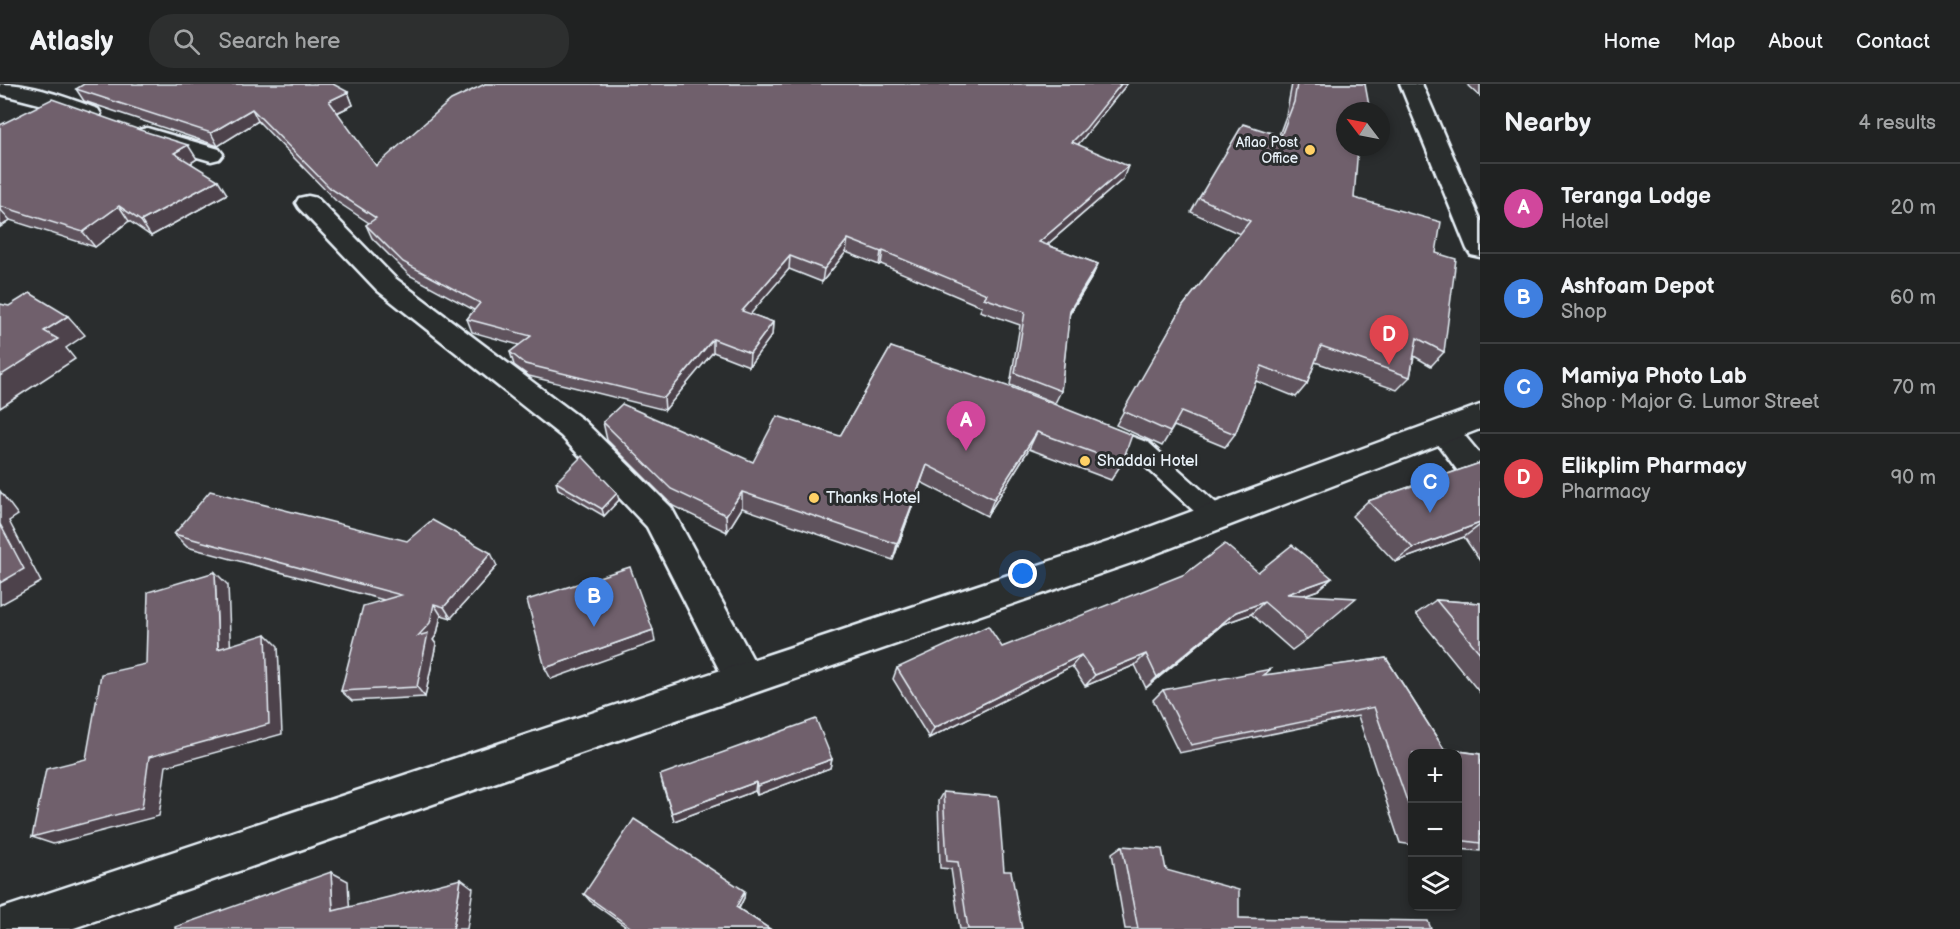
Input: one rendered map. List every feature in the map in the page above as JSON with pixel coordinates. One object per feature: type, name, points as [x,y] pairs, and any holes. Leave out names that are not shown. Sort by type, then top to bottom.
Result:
[{"type":"main road","points":[[1411,84],[1480,249]]},
{"type":"main road","points":[[0,88],[58,102],[211,154]]},
{"type":"main road","points":[[308,203],[386,284],[572,428],[659,517],[743,678]]},
{"type":"main road","points":[[6,929],[743,678],[1122,552],[1480,417]]},
{"type":"main road","points":[[1444,432],[1480,477]]},
{"type":"lane","points":[[1079,424],[1141,449],[1216,517]]},
{"type":"building","points":[[84,84],[333,84],[348,92],[329,101],[376,166],[451,100],[485,84],[1121,84],[1072,142],[1128,166],[1039,242],[1098,264],[1070,310],[1061,391],[1015,373],[1025,312],[984,298],[987,294],[848,239],[824,269],[790,256],[742,311],[773,322],[750,353],[713,339],[664,398],[525,364],[510,352],[531,336],[467,319],[480,303],[403,262],[366,225],[376,218],[330,188],[252,109],[211,133],[76,89]]},
{"type":"building","points":[[1297,84],[1365,84],[1368,102],[1336,102],[1336,156],[1357,156],[1354,198],[1441,222],[1436,253],[1456,259],[1444,352],[1417,338],[1410,377],[1321,346],[1307,384],[1262,366],[1235,434],[1181,412],[1170,432],[1123,411],[1183,306],[1250,221],[1199,198],[1243,124],[1281,136],[1294,102]]},
{"type":"building","points":[[52,99],[188,145],[174,153],[218,180],[141,221],[119,206],[83,232],[0,206],[0,125]]},
{"type":"building","points":[[30,293],[68,316],[44,331],[58,339],[0,376],[0,304],[9,306]]},
{"type":"building","points":[[891,347],[1013,388],[1132,435],[1122,463],[1037,432],[994,499],[927,465],[897,544],[742,492],[726,515],[671,489],[603,422],[622,404],[753,462],[777,416],[840,436]]},
{"type":"building","points":[[582,456],[617,493],[602,509],[556,482]]},
{"type":"building","points":[[1480,463],[1480,523],[1413,548],[1368,501]]},
{"type":"building","points":[[210,491],[407,541],[432,520],[491,553],[444,607],[434,604],[430,623],[418,636],[428,633],[417,687],[341,691],[363,606],[401,595],[174,534]]},
{"type":"building","points":[[0,524],[24,569],[0,583]]},
{"type":"building","points":[[1225,544],[1258,572],[1292,545],[1332,578],[1287,594],[1356,598],[1307,639],[1264,602],[1236,612],[1157,677],[1146,654],[1095,675],[1081,655],[934,728],[897,668],[988,626],[1002,647],[1185,574]]},
{"type":"building","points":[[630,567],[653,630],[545,668],[527,600]]},
{"type":"building","points":[[215,572],[218,649],[266,634],[269,724],[149,757],[142,808],[32,837],[46,769],[86,759],[101,674],[146,664],[148,592]]},
{"type":"building","points":[[1436,600],[1480,603],[1480,653]]},
{"type":"building","points":[[1386,658],[1444,749],[1408,749],[1408,804],[1374,707],[1191,745],[1163,690],[1271,669],[1264,675]]},
{"type":"building","points":[[816,719],[832,759],[757,786],[756,782],[672,813],[660,775]]},
{"type":"building","points":[[1462,752],[1480,754],[1480,843],[1462,841]]},
{"type":"building","points":[[943,792],[998,797],[1004,871],[1011,871],[1022,929],[968,929],[958,862],[947,861]]},
{"type":"building","points":[[634,819],[745,891],[736,907],[770,929],[633,929],[584,894]]},
{"type":"building","points":[[1122,846],[1162,849],[1166,870],[1239,890],[1239,918],[1428,921],[1431,929],[1138,929]]},
{"type":"building","points":[[331,872],[333,911],[461,879],[453,929],[175,929],[175,927]]},
{"type":"place","name":"Aflao Post Office","points":[[1310,150]]},
{"type":"place","name":"Elikplim Pharmacy","points":[[1389,365]]},
{"type":"place","name":"Teranga Lodge","points":[[966,451]]},
{"type":"place","name":"Shaddai Hotel","points":[[1085,461]]},
{"type":"place","name":"Thanks Hotel","points":[[814,498]]},
{"type":"place","name":"Mamiya Photo Lab","points":[[1430,513]]},
{"type":"place","name":"Ashfoam Depot","points":[[594,627]]}]
